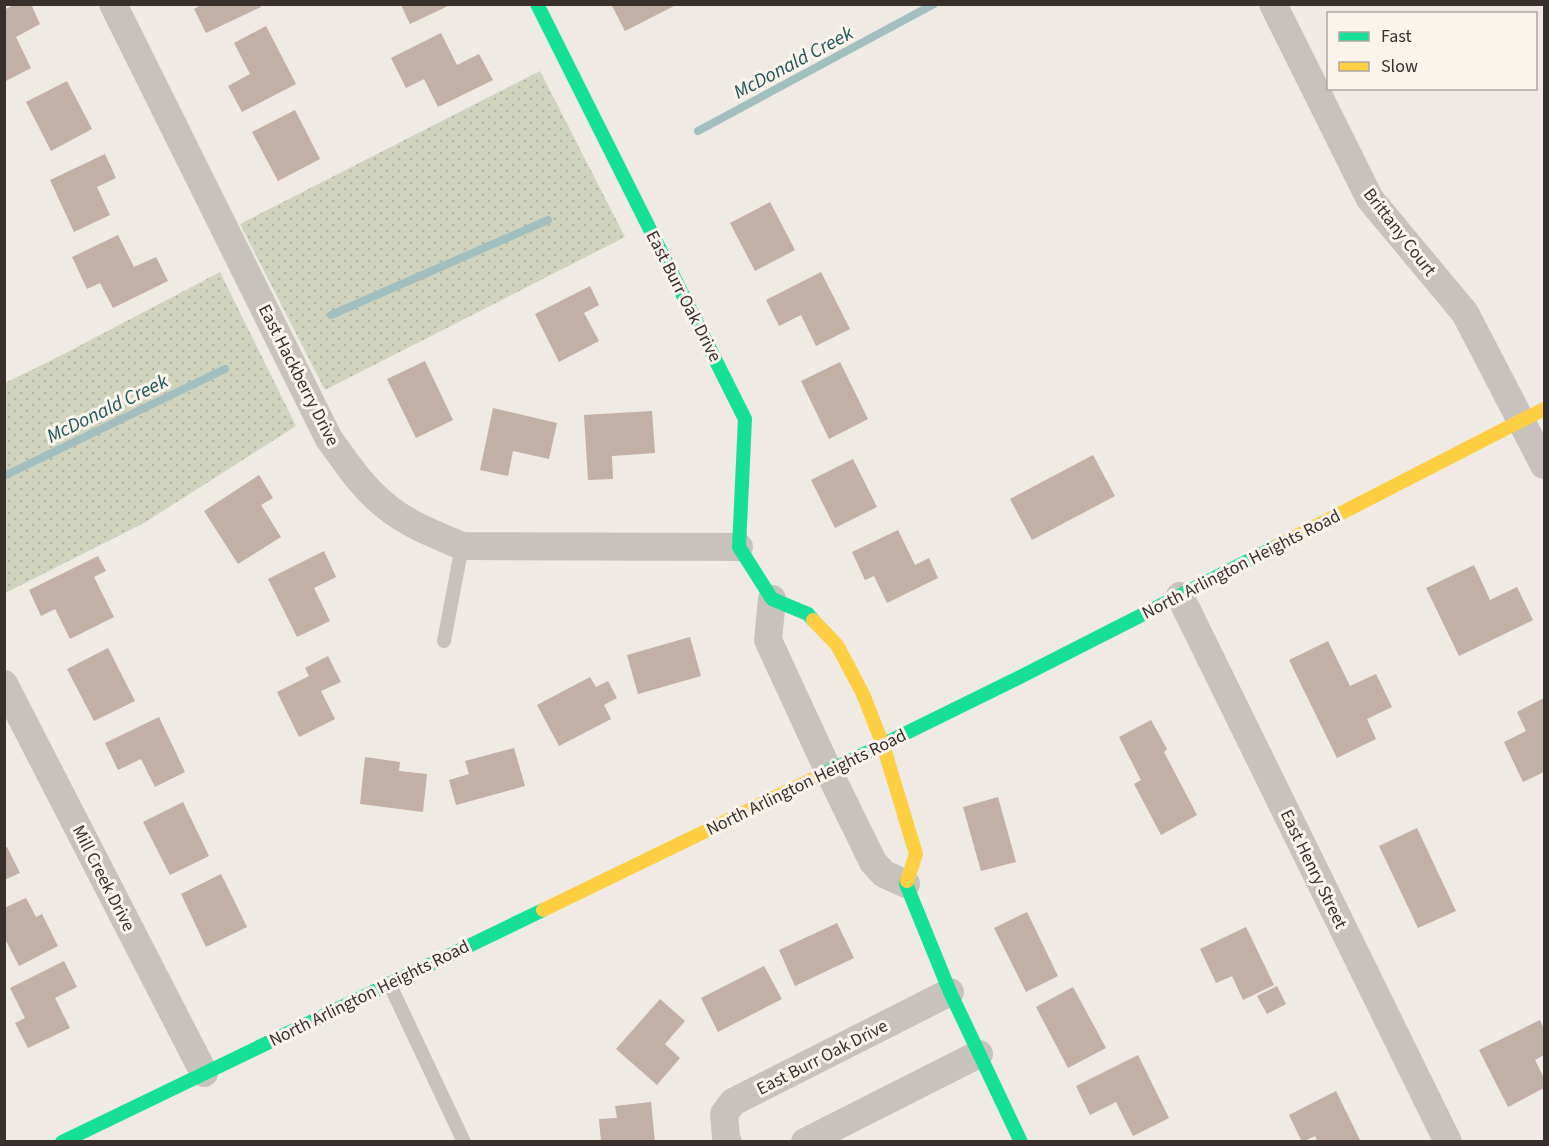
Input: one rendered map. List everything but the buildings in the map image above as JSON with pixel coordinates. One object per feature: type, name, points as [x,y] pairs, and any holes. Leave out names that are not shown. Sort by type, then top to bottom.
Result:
[{"type":"main road","name":"East Burr Oak Drive","points":[[537,4],[746,419],[739,547]]},
{"type":"main road","name":"North Arlington Heights Road","points":[[62,1142],[829,772],[1534,415]]},
{"type":"main road","points":[[739,547],[772,599],[808,614],[837,645],[863,694],[883,745],[916,854],[906,884],[950,992],[1021,1142]]},
{"type":"street","name":"East Hackberry Drive","points":[[113,4],[329,439],[358,478],[386,507],[424,530],[462,546],[739,547]]},
{"type":"street","name":"Brittany Court","points":[[1273,4],[1370,199],[1465,313],[1534,415],[1545,465]]},
{"type":"street","name":"East Henry Street","points":[[1180,596],[1448,1142]]},
{"type":"street","points":[[772,599],[768,640],[829,772],[873,862],[884,874],[906,884]]},
{"type":"street","name":"Mill Creek Drive","points":[[4,684],[204,1072]]},
{"type":"street","name":"East Burr Oak Drive","points":[[728,1142],[724,1114],[733,1102],[950,992]]},
{"type":"street","points":[[805,1142],[980,1054]]},
{"type":"lane","points":[[444,641],[462,546]]},
{"type":"lane","points":[[389,983],[464,1142]]},
{"type":"green space","points":[[540,71],[625,237],[325,390],[240,224]]},
{"type":"green space","points":[[220,272],[296,426],[144,523],[5,593],[5,383]]},
{"type":"waterway","name":"McDonald Creek","points":[[698,131],[934,4]]},
{"type":"waterway","name":"McDonald Creek","points":[[331,315],[548,220]]},
{"type":"waterway","name":"McDonald Creek","points":[[4,476],[225,369]]},
{"type":"traffic: fast","points":[[537,4],[745,419],[739,547],[772,599],[808,614],[813,620]]},
{"type":"traffic: fast","points":[[821,775],[1277,546]]},
{"type":"traffic: fast","points":[[907,881],[906,884],[950,992],[1021,1142]]},
{"type":"traffic: fast","points":[[62,1142],[543,910]]},
{"type":"traffic: slow","points":[[1277,546],[1544,409]]},
{"type":"traffic: slow","points":[[813,620],[837,645],[863,694],[883,745],[916,854],[907,881]]},
{"type":"traffic: slow","points":[[543,910],[821,775]]}]
